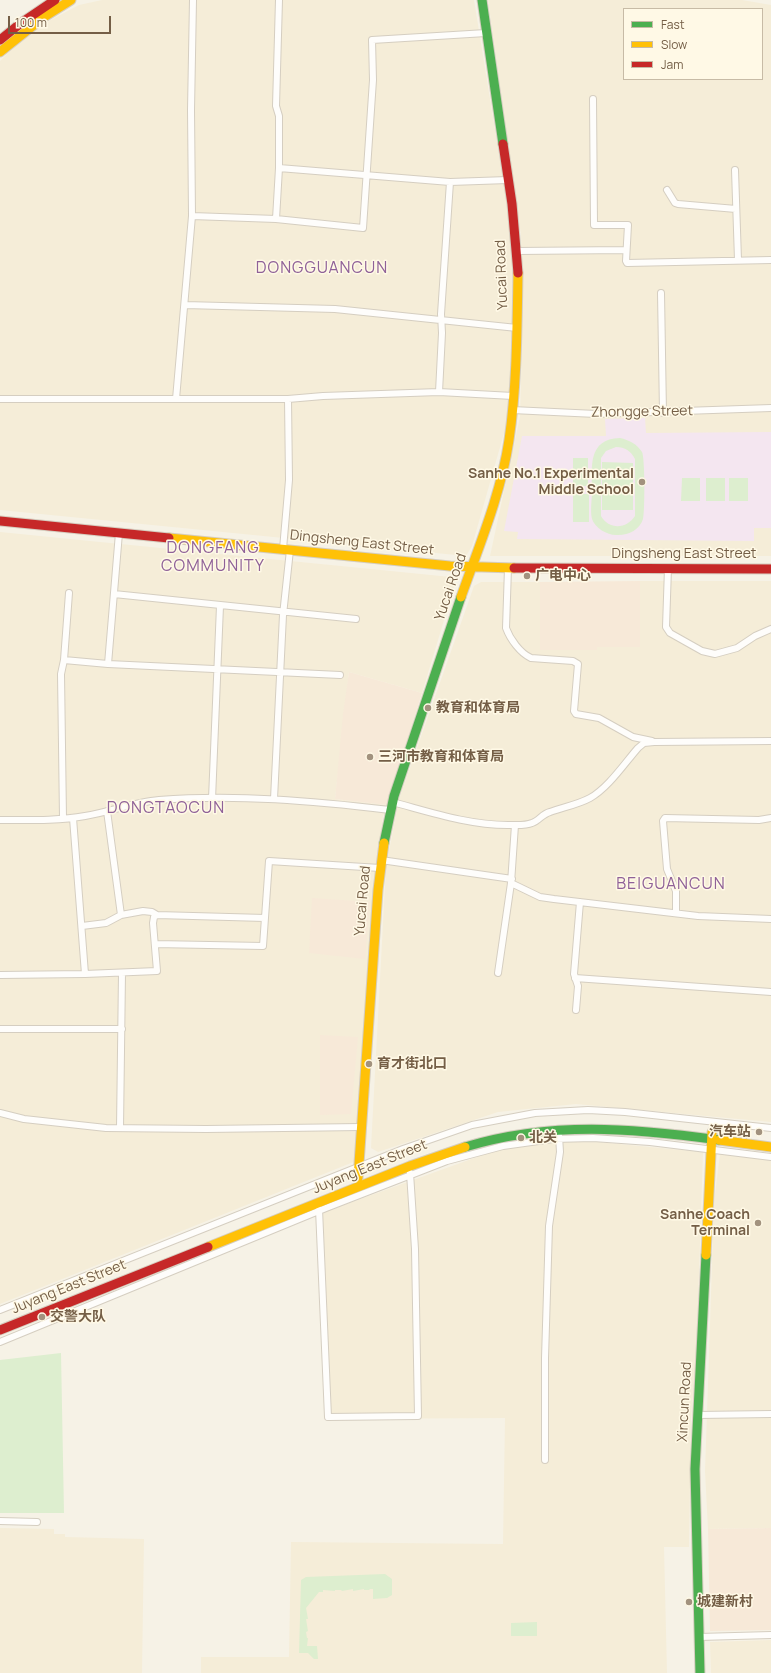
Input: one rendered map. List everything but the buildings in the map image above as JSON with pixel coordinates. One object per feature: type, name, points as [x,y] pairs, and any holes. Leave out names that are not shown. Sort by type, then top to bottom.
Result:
[{"type":"main road","points":[[0,40],[21,23],[55,0]]},
{"type":"main road","points":[[0,52],[44,17],[71,0]]},
{"type":"main road","name":"Yucai Road","points":[[358,1178],[381,864],[391,806],[498,488],[509,440],[517,328],[517,251],[482,0]]},
{"type":"main road","name":"Dingsheng East Street","points":[[0,521],[472,567],[771,569]]},
{"type":"main road","name":"Juyang East Street","points":[[551,1122],[608,1121],[712,1140],[771,1139]]},
{"type":"main road","name":"Juyang East Street","points":[[0,1321],[452,1142],[491,1131],[536,1123]]},
{"type":"main road","name":"Juyang East Street","points":[[0,1330],[319,1207],[477,1143],[558,1129],[623,1130],[771,1147]]},
{"type":"main road","name":"Xincun Road","points":[[700,1673],[695,1469],[712,1140]]},
{"type":"street","points":[[176,400],[192,216],[190,110],[193,0]]},
{"type":"street","points":[[276,219],[279,168],[279,116],[276,106],[279,0]]},
{"type":"street","points":[[192,216],[276,219],[363,228],[373,80],[372,40],[486,33]]},
{"type":"street","points":[[593,100],[594,225],[628,225],[626,250],[627,263],[771,260]]},
{"type":"street","points":[[279,168],[450,182],[508,180]]},
{"type":"street","points":[[735,170],[738,260]]},
{"type":"street","points":[[439,392],[450,182]]},
{"type":"street","points":[[667,190],[675,203],[678,204],[736,209]]},
{"type":"street","points":[[517,251],[626,250]]},
{"type":"street","points":[[661,293],[663,413]]},
{"type":"street","points":[[184,305],[335,309],[517,328]]},
{"type":"street","points":[[0,399],[288,400],[323,396],[439,392],[513,396]]},
{"type":"street","points":[[274,799],[290,480],[288,400]]},
{"type":"street","name":"Zhongge Street","points":[[512,410],[596,414],[663,413],[771,408]]},
{"type":"street","points":[[108,664],[119,533]]},
{"type":"street","points":[[508,568],[506,628],[510,637],[527,656],[531,658],[573,661],[578,664],[574,711],[576,714],[599,718],[633,738],[646,739],[654,742]]},
{"type":"street","points":[[668,568],[666,627],[670,634],[702,651],[715,654],[737,648],[755,636],[771,629]]},
{"type":"street","points":[[63,818],[61,674],[64,660],[69,593]]},
{"type":"street","points":[[114,594],[356,620]]},
{"type":"street","points":[[212,799],[220,606]]},
{"type":"street","points":[[64,660],[218,670],[340,675]]},
{"type":"street","points":[[0,820],[73,818],[158,800],[274,799],[391,806],[472,822],[493,825],[516,825],[532,823],[548,812],[577,804],[590,798],[601,790],[644,743],[771,741]]},
{"type":"street","points":[[107,810],[120,915]]},
{"type":"street","points":[[73,818],[85,974]]},
{"type":"street","points":[[676,914],[675,887],[667,869],[663,821],[665,818],[759,820],[771,818]]},
{"type":"street","points":[[498,973],[512,881],[516,825]]},
{"type":"street","points":[[155,944],[263,946],[269,861],[381,864],[512,881],[540,897],[676,914],[771,919]]},
{"type":"street","points":[[576,1010],[578,986],[574,974],[580,902]]},
{"type":"street","points":[[82,926],[106,923],[120,915],[143,911],[152,912],[157,915],[265,918]]},
{"type":"street","points":[[0,975],[156,972],[153,923],[154,917],[157,915]]},
{"type":"street","points":[[120,1128],[122,973]]},
{"type":"street","points":[[575,978],[771,992]]},
{"type":"street","points":[[0,1029],[122,1029]]},
{"type":"street","points":[[0,1310],[427,1140],[466,1127],[505,1118],[542,1112],[588,1110],[625,1112],[771,1128]]},
{"type":"street","points":[[0,1113],[24,1119],[120,1128],[211,1129],[361,1127]]},
{"type":"street","points":[[545,1460],[545,1358],[549,1226],[560,1152],[558,1129]]},
{"type":"street","points":[[0,1342],[319,1207],[328,1416],[418,1416],[415,1249],[410,1171],[495,1148],[559,1139],[593,1138],[712,1140],[771,1157]]},
{"type":"street","points":[[698,1415],[771,1414]]},
{"type":"street","points":[[0,1521],[37,1522]]},
{"type":"street","points":[[699,1637],[771,1634]]},
{"type":"shaded area","points":[[102,0],[474,0],[512,235],[513,297],[508,419],[472,546],[466,556],[0,510],[0,61],[30,31],[79,5]]},
{"type":"shaded area","points":[[488,0],[742,0],[771,5],[771,556],[490,556],[520,417],[523,305],[521,235]]},
{"type":"shaded area","name":"Sanhe No.1 Experimental Middle School","points":[[645,418],[646,433],[771,432],[771,528],[754,528],[754,541],[517,539],[518,532],[504,531],[522,436],[606,436],[605,419]]},
{"type":"shaded area","points":[[0,532],[451,577],[455,584],[422,693],[349,672],[335,799],[387,805],[383,817],[377,861],[356,1161],[0,1304]]},
{"type":"shaded area","points":[[640,581],[771,581],[771,1122],[576,1104],[498,1112],[378,1152],[371,1148],[386,867],[399,799],[474,586],[481,582],[540,582],[540,650],[597,650],[597,647],[640,647]]},
{"type":"shaded area","points":[[640,581],[640,647],[597,647],[597,650],[540,650],[540,582]]},
{"type":"shaded area","name":"三河市教育和体育局","points":[[349,672],[422,693],[387,805],[335,799],[343,714]]},
{"type":"shaded area","points":[[312,898],[370,902],[365,959],[309,953]]},
{"type":"shaded area","points":[[320,1035],[358,1037],[351,1114],[320,1115]]},
{"type":"shaded area","points":[[577,1140],[703,1152],[696,1363],[691,1418],[689,1547],[664,1547],[667,1673],[201,1673],[201,1657],[289,1657],[291,1542],[503,1544],[505,1418],[325,1419],[316,1215],[502,1148]]},
{"type":"shaded area","points":[[720,1154],[771,1160],[771,1528],[708,1529],[705,1471],[714,1202]]},
{"type":"shaded area","points":[[0,1528],[54,1529],[54,1534],[65,1534],[65,1537],[144,1539],[142,1673],[0,1673]]},
{"type":"shaded area","points":[[771,1528],[771,1630],[710,1631],[708,1529]]},
{"type":"shaded area","points":[[771,1640],[771,1673],[711,1673],[710,1642]]},
{"type":"green space","points":[[620,438],[630,441],[642,452],[644,464],[643,519],[639,526],[632,532],[620,535],[609,534],[602,530],[596,525],[591,516],[592,464],[597,449],[602,443]],"holes":[[[616,447],[627,450],[635,459],[635,516],[632,520],[623,525],[613,526],[604,521],[601,516],[601,458],[606,451]]]},
{"type":"green space","points":[[573,458],[588,458],[588,486],[573,486]]},
{"type":"green space","points":[[602,462],[633,463],[633,510],[602,510]]},
{"type":"green space","points":[[682,478],[700,478],[700,501],[681,501]]},
{"type":"green space","points":[[706,478],[725,478],[725,501],[706,501]]},
{"type":"green space","points":[[729,478],[748,478],[748,501],[729,501]]},
{"type":"green space","points":[[573,494],[589,494],[589,522],[573,522]]},
{"type":"green space","points":[[61,1353],[64,1513],[0,1513],[0,1360]]},
{"type":"green space","points":[[385,1574],[392,1579],[392,1595],[387,1598],[373,1599],[373,1589],[353,1591],[353,1589],[342,1591],[323,1590],[323,1592],[319,1592],[306,1608],[308,1619],[306,1619],[308,1631],[306,1632],[308,1638],[307,1646],[317,1646],[318,1659],[314,1659],[308,1653],[299,1653],[301,1580],[306,1577]]},
{"type":"green space","points":[[537,1622],[537,1636],[511,1636],[511,1623]]},
{"type":"traffic: fast","points":[[482,0],[503,144]]},
{"type":"traffic: fast","points":[[384,843],[394,796],[461,597]]},
{"type":"traffic: fast","points":[[465,1147],[529,1133],[592,1129],[655,1132],[719,1140]]},
{"type":"traffic: fast","points":[[700,1673],[695,1469],[706,1255]]},
{"type":"traffic: slow","points":[[0,52],[44,17],[71,0]]},
{"type":"traffic: slow","points":[[461,597],[495,500],[501,480],[509,440],[515,378],[518,273]]},
{"type":"traffic: slow","points":[[169,538],[450,566],[514,568]]},
{"type":"traffic: slow","points":[[358,1178],[378,890],[384,843]]},
{"type":"traffic: slow","points":[[706,1255],[712,1132]]},
{"type":"traffic: slow","points":[[719,1140],[771,1147]]},
{"type":"traffic: slow","points":[[208,1247],[410,1166],[465,1147]]},
{"type":"traffic: jam","points":[[0,40],[21,23],[55,0]]},
{"type":"traffic: jam","points":[[503,144],[512,204],[518,273]]},
{"type":"traffic: jam","points":[[0,521],[169,538]]},
{"type":"traffic: jam","points":[[514,568],[771,569]]},
{"type":"traffic: jam","points":[[0,1330],[208,1247]]},
{"type":"place","name":"Sanhe No.1 Experimental Middle School","points":[[642,482]]},
{"type":"place","name":"广电中心","points":[[527,576]]},
{"type":"place","name":"教育和体育局","points":[[428,708]]},
{"type":"place","name":"三河市教育和体育局","points":[[370,757]]},
{"type":"place","name":"育才街北口","points":[[369,1064]]},
{"type":"place","name":"汽车站","points":[[759,1132]]},
{"type":"place","name":"北关","points":[[521,1138]]},
{"type":"place","name":"Sanhe Coach Terminal","points":[[758,1223]]},
{"type":"place","name":"交警大队","points":[[42,1317]]},
{"type":"place","name":"城建新村","points":[[689,1602]]},
{"type":"district","name":"DONGGUANCUN","points":[[322,269]]},
{"type":"district","name":"DONGFANG COMMUNITY","points":[[213,558]]},
{"type":"district","name":"DONGTAOCUN","points":[[166,809]]},
{"type":"district","name":"BEIGUANCUN","points":[[671,885]]}]
